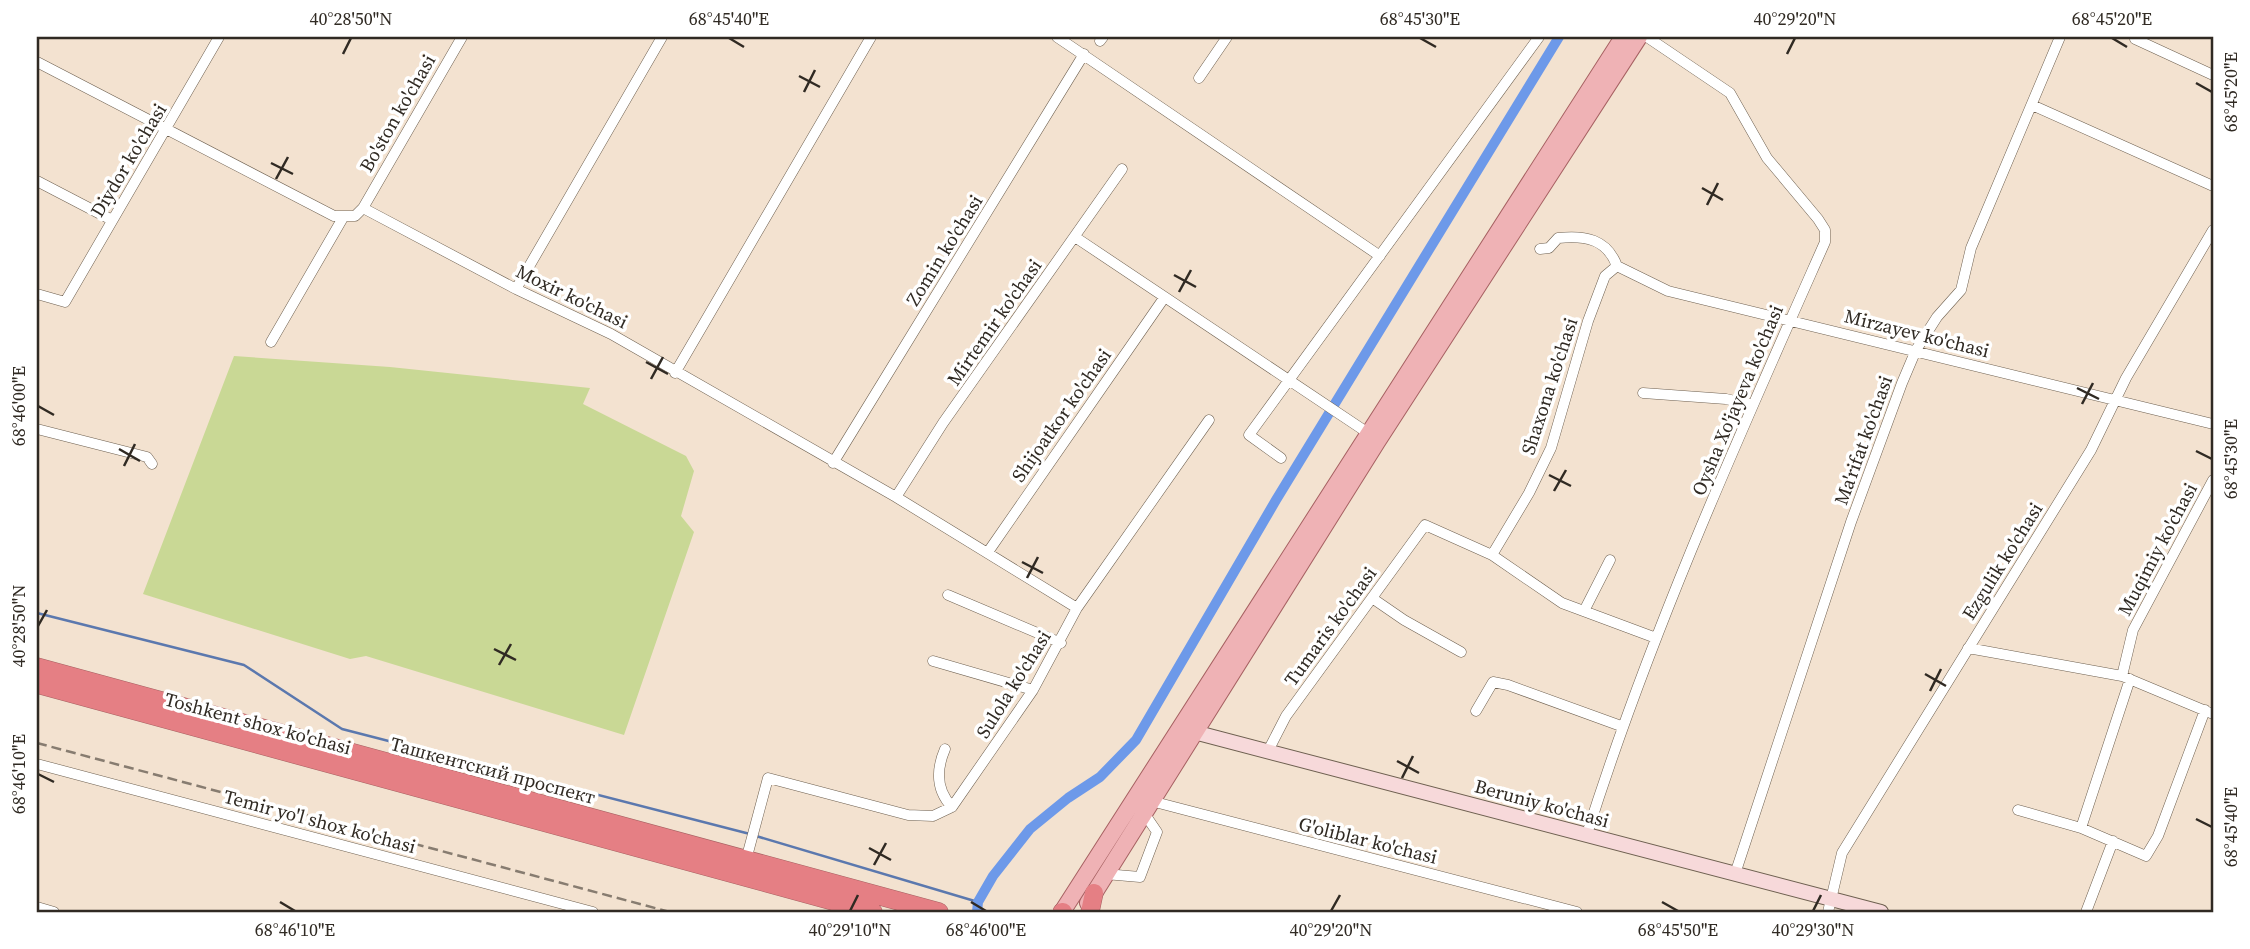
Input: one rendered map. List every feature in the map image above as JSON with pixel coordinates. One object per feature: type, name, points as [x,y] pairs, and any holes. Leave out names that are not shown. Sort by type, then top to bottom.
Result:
[{"type":"highway","name":"Ташкентский проспект","points":[[37,667],[939,912]]},
{"type":"highway","name":"Toshkent shox ko'chasi","points":[[37,684],[873,912]]},
{"type":"highway","points":[[1090,912],[1094,893]]},
{"type":"main road","points":[[1062,912],[1623,37]]},
{"type":"main road","points":[[1082,912],[1194,732],[1639,37]]},
{"type":"street","name":"Bo'ston ko'chasi","points":[[363,208],[462,37]]},
{"type":"street","points":[[516,289],[662,37]]},
{"type":"street","points":[[675,373],[870,37]]},
{"type":"street","points":[[1057,37],[1380,256]]},
{"type":"street","points":[[1199,78],[1227,37]]},
{"type":"street","points":[[1281,458],[1249,435],[1539,37]]},
{"type":"street","name":"Oysha Xo'jayeva ko'chasi","points":[[1587,834],[1621,726],[1656,638],[1825,242],[1825,230],[1767,158],[1730,93],[1647,37]]},
{"type":"street","name":"Ma'rifat ko'chasi","points":[[1735,874],[1851,522],[1916,350],[1937,317],[1961,290],[1971,248],[2060,37]]},
{"type":"street","name":"Diydor ko'chasi","points":[[37,295],[65,302],[168,129],[214,38]]},
{"type":"street","points":[[2136,39],[2213,75]]},
{"type":"street","name":"Zomin ko'chasi","points":[[833,463],[1084,54]]},
{"type":"street","points":[[37,62],[334,216],[355,216],[363,208]]},
{"type":"street","points":[[2032,105],[2213,186]]},
{"type":"street","name":"Mirtemir ko'chasi","points":[[896,497],[943,423],[1122,169]]},
{"type":"street","points":[[37,181],[112,220]]},
{"type":"street","name":"Moxir ko'chasi","points":[[363,208],[516,289],[611,334],[896,497],[1077,608]]},
{"type":"street","points":[[271,342],[344,216]]},
{"type":"street","name":"Ezgulik ko'chasi","points":[[1829,905],[1842,853],[2091,450],[2126,378],[2213,230]]},
{"type":"street","points":[[1539,248],[1549,248],[1558,238],[1578,236],[1599,242],[1611,251],[1617,266]]},
{"type":"street","points":[[1075,237],[1368,433]]},
{"type":"street","name":"Mirzayev ko'chasi","points":[[1617,266],[1668,291],[2213,424]]},
{"type":"street","name":"Shaxona ko'chasi","points":[[1492,555],[1529,493],[1550,447],[1588,321],[1605,276],[1617,266]]},
{"type":"street","name":"Shijoatkor ko'chasi","points":[[988,552],[1164,298]]},
{"type":"street","points":[[1643,393],[1726,399],[1754,405]]},
{"type":"street","name":"Sulola ko'chasi","points":[[952,807],[1033,690],[1061,643],[1077,608],[1209,420]]},
{"type":"street","points":[[37,429],[147,457],[152,464]]},
{"type":"street","name":"Muqimiy ko'chasi","points":[[2081,828],[2126,678],[2133,630],[2213,480]]},
{"type":"street","name":"Tumaris ko'chasi","points":[[1268,751],[1286,716],[1425,525],[1492,555]]},
{"type":"street","points":[[1492,555],[1562,603],[1656,638]]},
{"type":"street","points":[[1584,611],[1610,560]]},
{"type":"street","points":[[948,595],[1061,643]]},
{"type":"street","points":[[1372,598],[1461,653]]},
{"type":"street","points":[[1968,648],[2126,678],[2209,712],[2158,836],[2147,856],[2081,828],[2018,810]]},
{"type":"street","points":[[933,661],[1033,690]]},
{"type":"street","points":[[1476,711],[1493,682],[1621,726]]},
{"type":"street","name":"Beruniy ko'chasi","points":[[1194,732],[1735,874],[1829,905],[1881,912]]},
{"type":"street","points":[[747,860],[768,778],[908,815],[933,816],[952,807],[944,799],[938,781],[945,749]]},
{"type":"street","name":"Temir yo'l shox ko'chasi","points":[[37,764],[593,912]]},
{"type":"street","points":[[1105,874],[1140,877],[1157,832],[1147,807]]},
{"type":"street","name":"G'oliblar ko'chasi","points":[[1147,807],[1577,912]]},
{"type":"street","points":[[2086,912],[2113,841]]},
{"type":"street","points":[[37,907],[54,912]]},
{"type":"green space","points":[[234,356],[390,367],[590,388],[583,404],[686,456],[694,471],[681,516],[694,532],[624,735],[366,656],[350,659],[143,594]]},
{"type":"waterway","points":[[977,912],[978,902],[993,876],[1030,829],[1068,798],[1100,777],[1136,740],[1276,500],[1559,37]]},
{"type":"waterway","points":[[37,613],[244,665],[342,729],[750,834]]},
{"type":"waterway","points":[[756,836],[978,902]]},
{"type":"railway","points":[[37,743],[670,912]]}]
